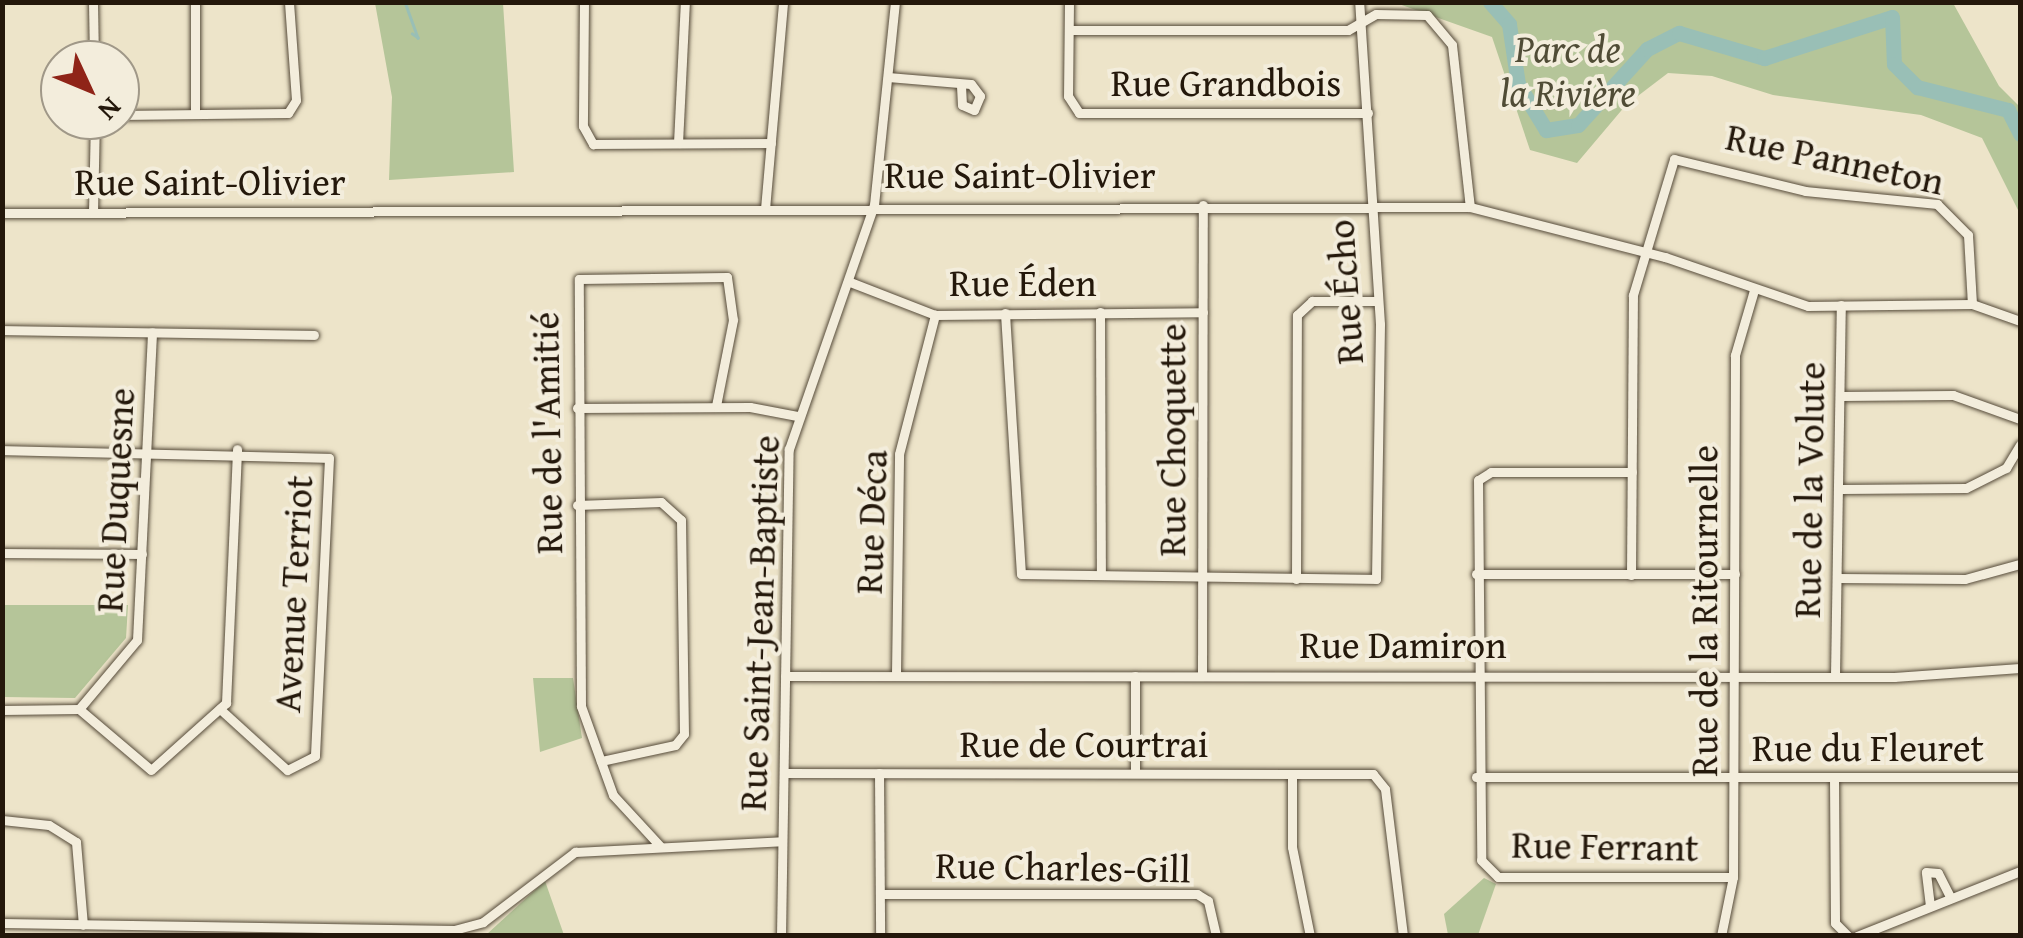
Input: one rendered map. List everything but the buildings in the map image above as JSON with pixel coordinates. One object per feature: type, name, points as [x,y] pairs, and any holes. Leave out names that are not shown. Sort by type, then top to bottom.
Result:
[{"type":"street","points":[[94,2],[94,40]]},
{"type":"street","points":[[195,2],[195,114]]},
{"type":"street","points":[[140,115],[292,110],[289,2]]},
{"type":"street","points":[[584,2],[586,139],[771,143]]},
{"type":"street","points":[[678,143],[685,2]]},
{"type":"street","points":[[766,209],[783,2]]},
{"type":"street","name":"Rue Saint-Jean-Baptiste","points":[[781,936],[785,676],[797,416],[850,282],[874,206],[895,2]]},
{"type":"street","name":"Rue Grandbois","points":[[1069,2],[1068,96],[1079,113],[1368,113]]},
{"type":"street","name":"Rue Écho","points":[[1296,579],[1376,579],[1376,300],[1368,208],[1364,19],[1359,2]]},
{"type":"street","points":[[1069,30],[1342,30],[1364,19],[1405,9],[1449,38],[1470,208]]},
{"type":"street","points":[[888,77],[961,84]]},
{"type":"street","points":[[92,213],[94,140]]},
{"type":"street","name":"Rue Panneton","points":[[1631,575],[1633,295],[1669,164],[1687,156],[1805,191],[1937,204],[1968,235],[1972,304]]},
{"type":"street","name":"Rue Choquette","points":[[1202,676],[1203,205]]},
{"type":"street","name":"Rue Saint-Olivier","points":[[2,214],[874,206],[1470,208],[1644,251],[1808,306],[1972,304],[2020,322]]},
{"type":"street","name":"Rue de l'Amitié","points":[[660,846],[613,795],[581,706],[576,286],[594,274],[726,277],[733,320],[716,406]]},
{"type":"street","name":"Rue Éden","points":[[850,282],[935,315],[1203,312]]},
{"type":"street","name":"Rue de la Ritournelle","points":[[1721,936],[1733,878],[1735,355],[1754,290]]},
{"type":"street","points":[[1005,313],[1021,574],[1202,574],[1296,579],[1297,315],[1312,301],[1376,300]]},
{"type":"street","name":"Rue de la Volute","points":[[1835,676],[1841,305]]},
{"type":"street","points":[[1100,312],[1101,574]]},
{"type":"street","name":"Rue Déca","points":[[896,674],[900,454],[935,315]]},
{"type":"street","points":[[2,330],[314,335]]},
{"type":"street","name":"Rue Duquesne","points":[[79,710],[137,640],[152,332]]},
{"type":"street","points":[[1841,396],[1953,395],[2020,419]]},
{"type":"street","points":[[577,408],[716,406],[797,416]]},
{"type":"street","points":[[1840,489],[1966,488],[2006,468],[2020,445]]},
{"type":"street","points":[[2,710],[79,710],[151,770],[220,709],[229,696],[237,449]]},
{"type":"street","name":"Avenue Terriot","points":[[2,450],[315,451],[334,464],[315,756],[287,770],[220,709]]},
{"type":"street","name":"Rue Ferrant","points":[[1632,472],[1484,474],[1476,574],[1476,778],[1481,860],[1493,876],[1733,878]]},
{"type":"street","points":[[578,505],[661,502],[680,520],[684,734],[601,761]]},
{"type":"street","points":[[2,553],[142,554]]},
{"type":"street","points":[[1837,578],[1964,578],[2020,564]]},
{"type":"street","points":[[1476,574],[1735,574]]},
{"type":"street","name":"Rue Damiron","points":[[785,676],[1835,676],[2020,668]]},
{"type":"street","points":[[1135,676],[1135,773]]},
{"type":"street","name":"Rue de Courtrai","points":[[784,774],[1292,774],[1383,781],[1402,936]]},
{"type":"street","points":[[879,774],[880,936]]},
{"type":"street","points":[[1292,774],[1292,847],[1310,936]]},
{"type":"street","name":"Rue du Fleuret","points":[[1476,778],[2020,778]]},
{"type":"street","points":[[1834,778],[1835,923],[1848,936]]},
{"type":"street","points":[[2,820],[49,825],[76,842],[83,925]]},
{"type":"street","points":[[2,923],[454,930],[494,915],[566,856],[660,846],[782,841]]},
{"type":"street","points":[[1930,906],[1926,872],[1938,873],[1951,898]]},
{"type":"street","points":[[1857,936],[2020,872]]},
{"type":"street","name":"Rue Charles-Gill","points":[[880,894],[1197,894],[1208,901],[1216,936]]},
{"type":"green space","points":[[375,3],[503,3],[514,172],[389,180],[392,97]]},
{"type":"green space","name":"Parc de la Rivière","points":[[1396,3],[1953,3],[1999,86],[2020,107],[2020,214],[1982,138],[1921,115],[1773,95],[1712,76],[1668,73],[1626,105],[1577,163],[1530,150],[1492,37]]},
{"type":"green space","points":[[3,605],[128,605],[126,638],[75,698],[3,697]]},
{"type":"green space","points":[[533,678],[573,678],[582,738],[540,752]]},
{"type":"green space","points":[[1484,878],[1496,884],[1478,935],[1448,935],[1444,914]]},
{"type":"green space","points":[[545,881],[564,935],[481,935],[487,934]]},
{"type":"waterway","points":[[405,2],[418,38],[412,34]]},
{"type":"waterway","points":[[1490,2],[1509,24],[1518,84],[1546,130],[1578,125],[1647,49],[1679,33],[1764,58],[1892,17],[1894,64],[1917,87],[2008,110],[2020,134]]}]
